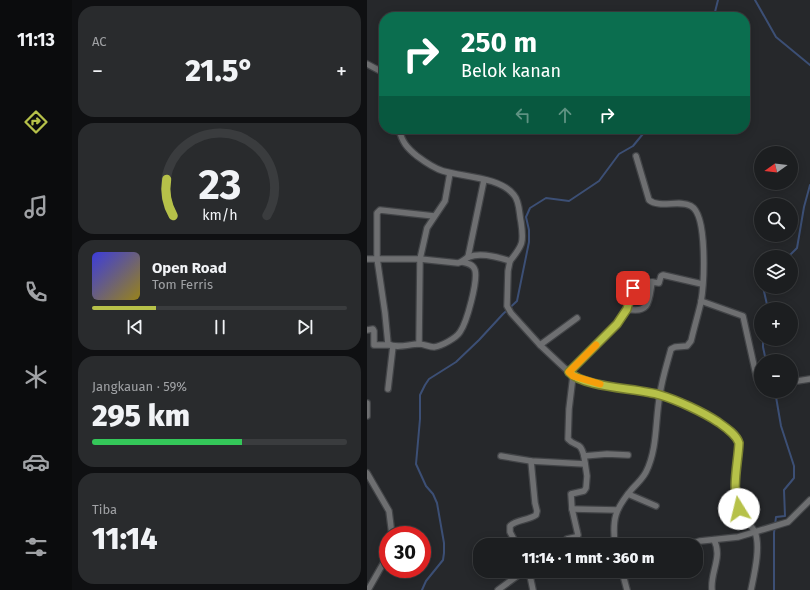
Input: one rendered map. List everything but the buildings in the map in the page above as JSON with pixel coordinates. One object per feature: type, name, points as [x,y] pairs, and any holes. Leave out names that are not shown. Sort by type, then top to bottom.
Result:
[{"type":"street","points":[[367,64],[379,71]]},
{"type":"street","points":[[400,134],[404,145],[409,150],[428,164],[441,171],[501,184],[514,195],[517,201],[522,228],[523,244],[510,261],[508,271],[507,306],[511,313],[540,345],[571,374],[616,388],[659,394],[705,414],[724,426],[738,439],[739,447],[736,499],[739,509],[755,533],[757,549],[751,590]]},
{"type":"street","points":[[614,538],[615,515],[617,510],[645,474],[650,462],[655,440],[659,394],[671,349],[689,344],[701,301],[702,284],[703,235],[702,226],[696,210],[691,206],[682,203],[654,203],[649,200],[636,156]]},
{"type":"street","points":[[419,344],[420,259],[425,234],[434,216],[445,201],[450,173]]},
{"type":"street","points":[[468,257],[484,180]]},
{"type":"street","points":[[388,389],[391,346],[387,342],[385,313],[377,258],[377,213],[381,210],[434,216]]},
{"type":"street","points":[[367,259],[420,259],[458,264],[468,257],[478,256],[495,257],[510,261]]},
{"type":"street","points":[[367,330],[373,329],[374,331],[374,345],[391,346],[419,344],[434,347],[455,337],[461,331],[473,294],[475,278],[475,269],[471,265],[462,262]]},
{"type":"street","points":[[572,538],[578,535],[572,509],[571,494],[584,491],[586,488],[587,476],[582,448],[570,442],[568,439],[571,374],[617,324],[627,309],[637,282],[659,283],[661,276],[663,276],[702,284]]},
{"type":"street","points":[[627,309],[641,310],[646,307],[649,302],[652,282]]},
{"type":"street","points":[[701,301],[743,316],[754,365]]},
{"type":"street","points":[[540,345],[577,318]]},
{"type":"street","points":[[798,381],[810,379]]},
{"type":"street","points":[[367,403],[367,416]]},
{"type":"street","points":[[584,456],[607,454],[628,455]]},
{"type":"street","points":[[501,456],[531,461],[585,464]]},
{"type":"street","points":[[513,538],[510,532],[510,526],[518,520],[532,518],[536,515],[537,511],[531,461]]},
{"type":"street","points":[[367,473],[389,511],[391,526]]},
{"type":"street","points":[[628,494],[656,506]]},
{"type":"street","points":[[703,542],[738,537],[788,522],[810,500]]},
{"type":"street","points":[[572,509],[617,510]]},
{"type":"street","points":[[712,590],[718,557],[717,546],[714,540]]},
{"type":"street","points":[[368,590],[379,571]]},
{"type":"street","points":[[498,590],[514,578]]},
{"type":"street","points":[[530,578],[533,590]]},
{"type":"street","points":[[624,578],[627,590]]},
{"type":"waterway","points":[[715,12],[718,0]]},
{"type":"waterway","points":[[755,0],[776,37],[810,65]]},
{"type":"waterway","points":[[422,590],[426,581],[443,560],[444,543],[437,503],[433,494],[426,486],[416,464],[420,419],[420,395],[429,379],[456,362],[517,301],[529,242],[529,230],[526,217],[530,208],[546,198],[569,201],[599,181],[619,154],[633,146],[643,134]]},
{"type":"waterway","points":[[795,250],[797,248],[804,207],[810,185]]},
{"type":"waterway","points":[[765,294],[766,302]]},
{"type":"waterway","points":[[763,346],[764,354]]},
{"type":"waterway","points":[[774,590],[774,533],[776,517],[785,516],[784,490],[794,478],[794,466],[781,426],[776,398]]},
{"type":"slow traffic","points":[[596,345],[569,372],[573,376],[600,384]]},
{"type":"route","points":[[633,288],[627,309],[617,324],[569,372],[573,376],[595,383],[659,394],[705,414],[724,426],[738,439],[739,443],[735,492],[739,509]]}]
